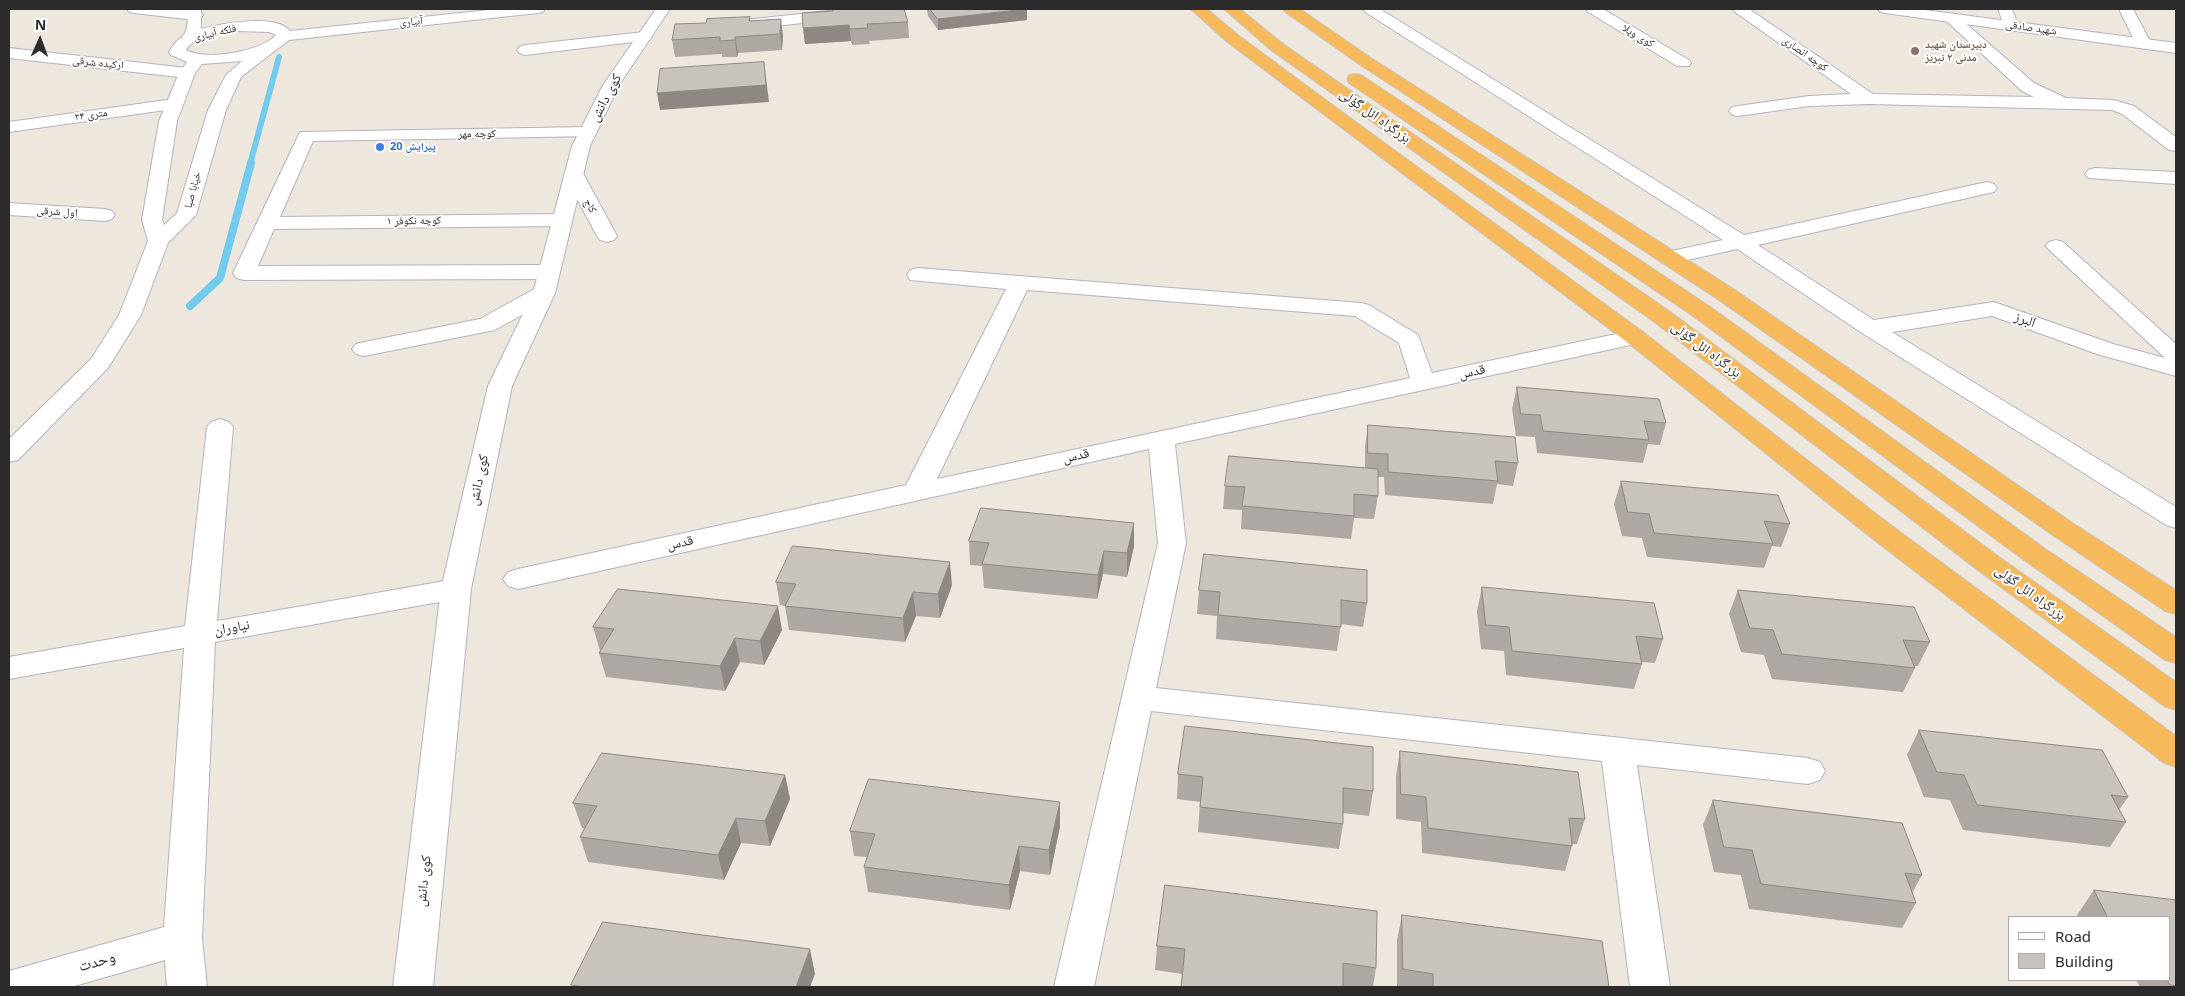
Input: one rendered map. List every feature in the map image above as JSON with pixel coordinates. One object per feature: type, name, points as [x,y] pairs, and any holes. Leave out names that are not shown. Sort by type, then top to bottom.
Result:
[{"type":"highway","points":[[1198,9],[1232,38],[1309,97],[1635,337],[1874,526],[2176,754]]},
{"type":"highway","name":"بزرگراه ائل گؤلی","points":[[1231,9],[1277,47],[1661,316],[1989,564],[2176,698]]},
{"type":"highway","name":"بزرگراه ائل گؤلی","points":[[1260,9],[1303,44],[1701,311],[2034,554],[2176,652]]},
{"type":"highway","points":[[1290,9],[1365,61],[1735,300],[2064,530],[2176,604]]},
{"type":"street","points":[[134,9],[194,12],[194,31],[190,38]]},
{"type":"street","name":"آبیاری","points":[[284,36],[538,9]]},
{"type":"street","name":"کوی دانش","points":[[412,987],[456,589],[500,386],[546,282],[581,146],[611,85],[664,9]]},
{"type":"street","points":[[729,26],[884,9]]},
{"type":"street","points":[[1370,9],[1740,242],[1870,328],[2176,519]]},
{"type":"street","name":"کوی ویلا","points":[[1593,9],[1683,63]]},
{"type":"street","name":"کوچه انصاری","points":[[1740,9],[1869,99]]},
{"type":"street","name":"شهید صادقی","points":[[1885,9],[1933,12],[1950,17],[2176,48]]},
{"type":"street","points":[[2005,9],[2010,25]]},
{"type":"street","points":[[2126,9],[2143,43]]},
{"type":"street","points":[[234,10],[238,18],[246,26]]},
{"type":"street","points":[[369,14],[393,19],[429,20]]},
{"type":"street","points":[[1950,17],[2028,86],[2041,94],[2063,103]]},
{"type":"street","name":"فلکه آبیاری","points":[[246,26],[272,27],[282,31],[284,36],[279,43],[266,49],[192,66],[178,52],[180,44],[190,38],[216,30],[246,26]]},
{"type":"street","points":[[525,50],[644,37]]},
{"type":"street","name":"خیابا صبا","points":[[158,241],[186,215],[216,110],[234,75],[266,49]]},
{"type":"street","name":"ارکیده شرقی","points":[[9,53],[192,66]]},
{"type":"street","points":[[9,454],[100,363],[130,314],[158,241],[152,220],[171,112],[192,66]]},
{"type":"street","points":[[1738,111],[1809,101],[1869,99],[2114,105],[2128,110],[2176,146]]},
{"type":"street","name":"۲۴ متری","points":[[9,127],[171,112]]},
{"type":"street","name":"۲۴ متری","points":[[9,142],[171,112]]},
{"type":"street","name":"کوچه مهر","points":[[266,223],[306,136],[588,132]]},
{"type":"street","points":[[2094,174],[2176,178]]},
{"type":"street","name":"کاج","points":[[574,175],[607,236]]},
{"type":"street","points":[[1670,258],[1987,188]]},
{"type":"street","name":"اول شرقی","points":[[9,209],[105,216]]},
{"type":"street","name":"کوچه نکوفر ۱","points":[[266,223],[562,220]]},
{"type":"street","points":[[266,223],[244,273],[546,282]]},
{"type":"street","points":[[2056,246],[2176,356]]},
{"type":"street","points":[[918,275],[1361,310],[1410,340],[1423,382]]},
{"type":"street","points":[[364,349],[487,325],[546,282]]},
{"type":"street","points":[[917,490],[1019,284]]},
{"type":"street","name":"البرز","points":[[1870,328],[1994,309],[2105,349],[2176,369]]},
{"type":"street","name":"قدس","points":[[518,579],[917,490],[1635,337]]},
{"type":"street","points":[[187,987],[182,938],[200,634],[220,427]]},
{"type":"street","points":[[1074,987],[1172,543],[1161,438]]},
{"type":"street","name":"نیاوران","points":[[9,668],[456,589]]},
{"type":"street","points":[[1138,698],[1808,771]]},
{"type":"street","points":[[1618,750],[1650,987]]},
{"type":"street","name":"وحدت","points":[[12,987],[182,938]]},
{"type":"building","points":[[832,9],[904,9],[908,22],[867,24],[868,28],[850,29],[849,25],[803,28],[802,13],[833,11]]},
{"type":"building","points":[[930,9],[1026,9],[938,19]]},
{"type":"building","points":[[750,17],[749,21],[781,19],[780,34],[735,37],[735,40],[720,41],[720,37],[672,40],[675,24],[706,23],[707,19]]},
{"type":"building","points":[[764,62],[766,85],[657,93],[660,69]]},
{"type":"building","points":[[1517,387],[1659,399],[1666,423],[1644,421],[1649,440],[1543,431],[1540,415],[1521,414]]},
{"type":"building","points":[[1368,425],[1515,437],[1518,463],[1495,461],[1498,481],[1388,472],[1388,454],[1368,453]]},
{"type":"building","points":[[1229,456],[1378,469],[1378,496],[1354,494],[1354,516],[1242,506],[1245,487],[1225,486]]},
{"type":"building","points":[[1621,481],[1778,495],[1790,524],[1764,521],[1773,544],[1654,533],[1649,514],[1628,512]]},
{"type":"building","points":[[981,508],[1134,523],[1127,553],[1104,551],[1098,575],[982,564],[989,543],[969,541]]},
{"type":"building","points":[[793,546],[950,562],[938,594],[913,592],[903,618],[785,606],[796,584],[776,582]]},
{"type":"building","points":[[1204,554],[1367,570],[1367,603],[1341,600],[1341,627],[1218,615],[1220,592],[1199,590]]},
{"type":"building","points":[[1482,587],[1654,603],[1663,639],[1636,636],[1642,664],[1512,651],[1509,627],[1486,625]]},
{"type":"building","points":[[618,589],[778,606],[760,641],[735,638],[720,666],[599,653],[614,629],[593,627]]},
{"type":"building","points":[[1738,590],[1914,607],[1930,642],[1903,640],[1915,668],[1782,654],[1773,630],[1750,628]]},
{"type":"building","points":[[1185,726],[1373,747],[1373,791],[1343,788],[1343,824],[1200,807],[1203,777],[1178,774]]},
{"type":"building","points":[[1919,730],[2102,750],[2128,797],[2111,795],[2126,822],[1977,805],[1964,775],[1937,772]]},
{"type":"building","points":[[1400,751],[1578,772],[1585,819],[1569,818],[1572,846],[1428,828],[1426,797],[1401,794]]},
{"type":"building","points":[[602,753],[785,775],[765,821],[736,818],[718,855],[580,837],[597,806],[573,803]]},
{"type":"building","points":[[869,779],[1060,802],[1049,850],[1019,846],[1009,885],[864,867],[875,834],[850,831]]},
{"type":"building","points":[[1713,800],[1902,823],[1922,875],[1905,873],[1916,903],[1761,884],[1752,850],[1724,847]]},
{"type":"building","points":[[1165,885],[1377,911],[1376,968],[1343,963],[1343,987],[1181,987],[1185,949],[1157,946]]},
{"type":"building","points":[[2094,890],[2176,900],[2176,986],[2170,985],[2168,981],[2170,981],[2170,916],[2107,916]]},
{"type":"building","points":[[1402,915],[1602,941],[1609,987],[1433,987],[1433,974],[1403,969]]},
{"type":"building","points":[[603,922],[810,949],[796,987],[583,987],[571,985]]},
{"type":"waterway","points":[[250,164],[279,57]]},
{"type":"waterway","points":[[190,306],[220,278],[251,163]]},
{"type":"place","name":"دبیرستان شهید مدنی ۲ تبریز","points":[[1915,51]]},
{"type":"place","name":"پیرایش 20","points":[[380,147]]}]
